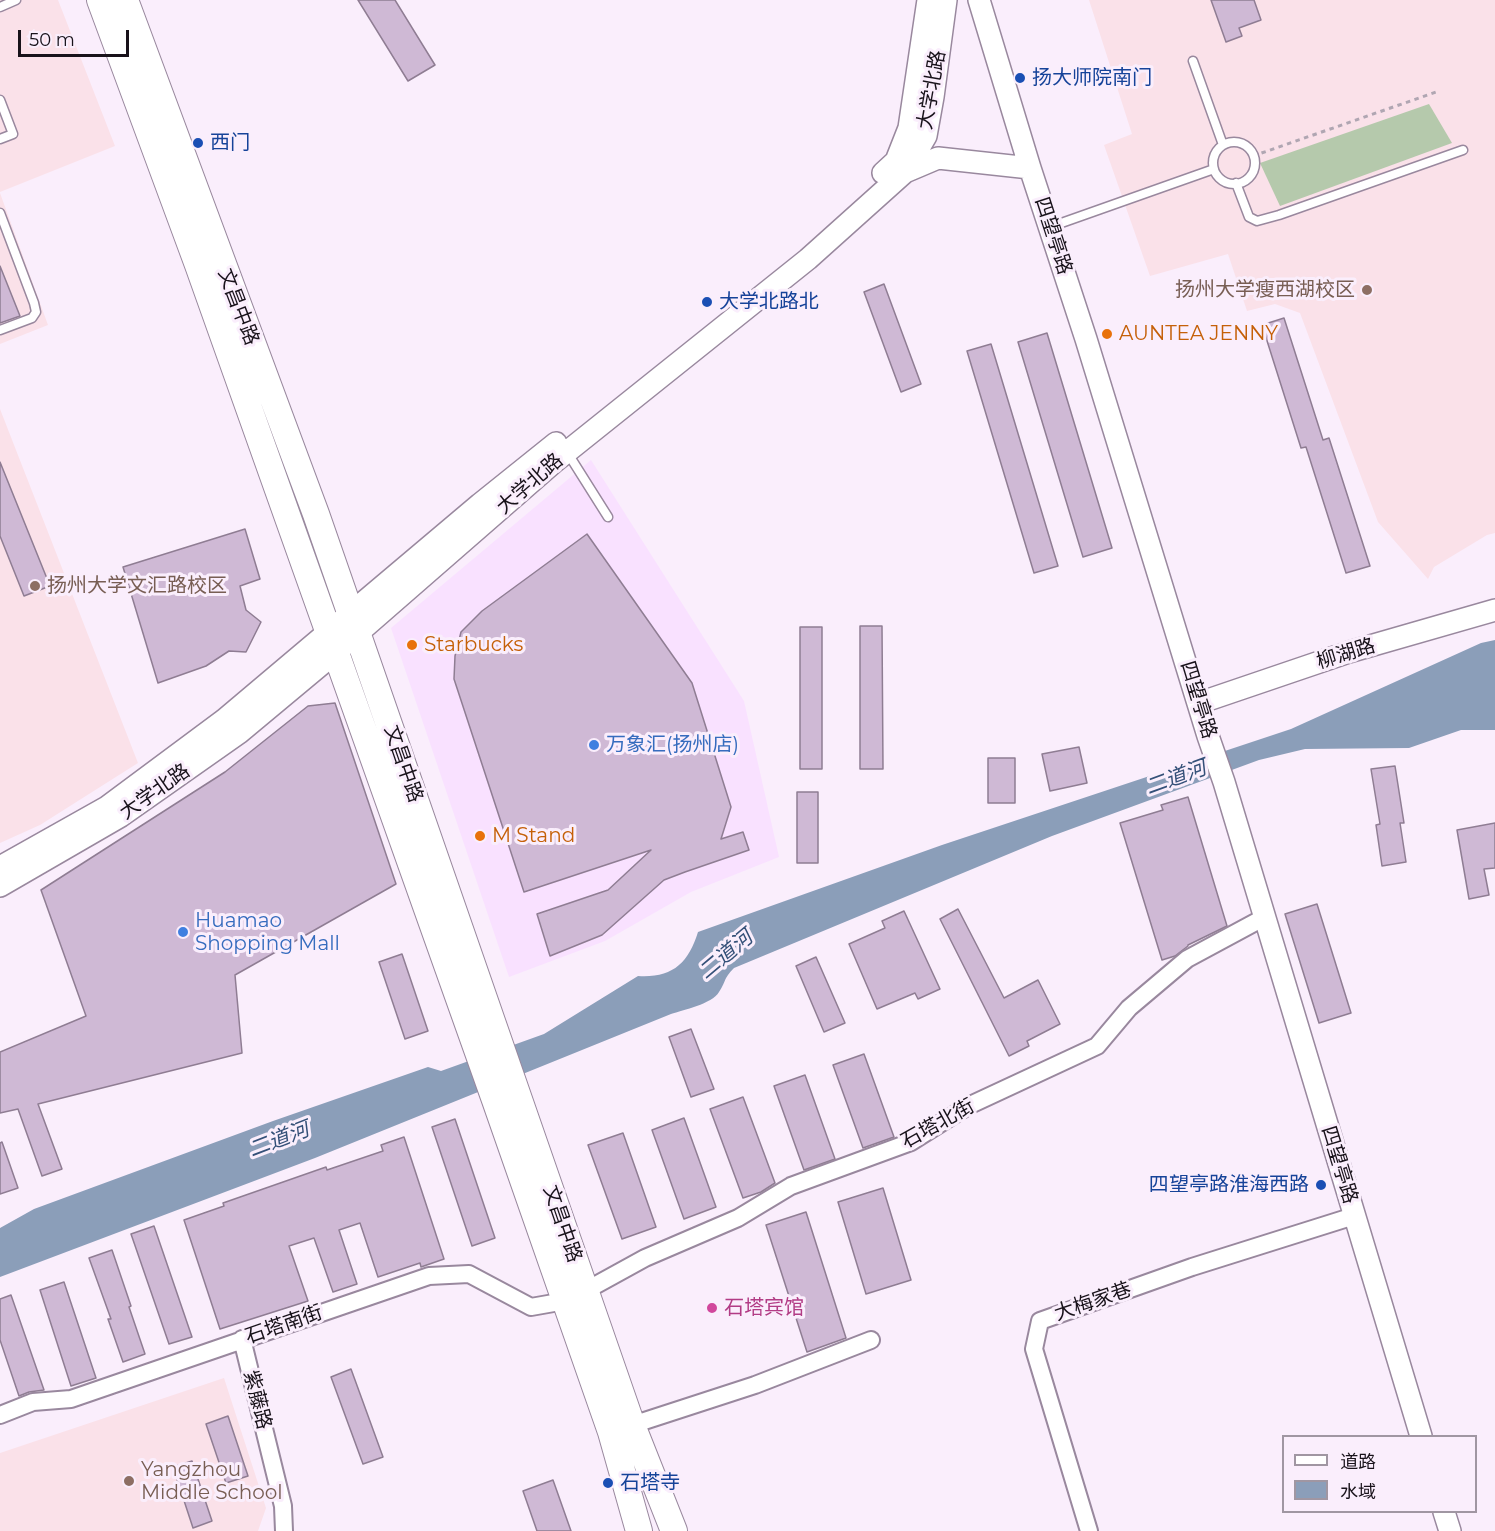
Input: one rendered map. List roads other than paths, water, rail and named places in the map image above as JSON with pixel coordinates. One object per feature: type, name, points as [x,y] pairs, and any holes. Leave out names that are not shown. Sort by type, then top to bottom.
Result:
[{"type":"main road","name":"文昌中路","points":[[100,0],[198,265],[470,1031],[505,1096],[575,1296],[639,1531]]},
{"type":"main road","name":"文昌中路","points":[[125,0],[355,623],[498,1038],[505,1096]]},
{"type":"main road","name":"文昌中路","points":[[575,1296],[632,1425],[674,1531]]},
{"type":"street","name":"大学北路","points":[[355,623],[489,496],[800,249],[896,160],[909,128],[928,0]]},
{"type":"street","name":"大学北路","points":[[0,867],[107,807],[332,642],[808,259],[905,172],[926,136],[946,0]]},
{"type":"street","name":"四望亭路","points":[[979,0],[1224,782],[1420,1435]]},
{"type":"street","points":[[905,172],[938,158],[1030,168]]},
{"type":"street","name":"柳湖路","points":[[1199,703],[1349,652],[1495,610]]},
{"type":"street","name":"大学北路","points":[[0,886],[121,816],[239,732],[332,642]]},
{"type":"street","name":"石塔北街","points":[[575,1296],[645,1257],[738,1218],[791,1186],[911,1142],[968,1106],[1097,1046],[1129,1008],[1187,959],[1265,917]]},
{"type":"street","name":"大梅家巷","points":[[1089,1531],[1034,1349],[1040,1321],[1192,1267],[1354,1216]]},
{"type":"street","name":"石塔南街","points":[[0,1415],[33,1402],[71,1399],[429,1276],[468,1274],[531,1307],[575,1296]]},
{"type":"street","name":"紫藤路","points":[[242,1339],[283,1506],[284,1531]]},
{"type":"street","points":[[632,1425],[755,1385],[871,1340]]},
{"type":"street","points":[[1444,1513],[1450,1531]]},
{"type":"lane","points":[[0,7],[16,0]]},
{"type":"lane","points":[[1193,61],[1223,145]]},
{"type":"lane","points":[[0,100],[13,134],[0,139]]},
{"type":"lane","points":[[1231,141],[1249,148],[1255,165],[1245,180],[1236,183],[1227,182],[1219,177],[1214,169],[1213,160],[1216,151],[1223,145],[1231,141]]},
{"type":"lane","points":[[1236,183],[1250,217],[1257,220],[1290,211],[1463,150]]},
{"type":"lane","points":[[1050,227],[1214,169]]},
{"type":"lane","points":[[0,213],[36,312],[32,318],[0,330]]},
{"type":"lane","points":[[567,452],[608,517]]},
{"type":"water","name":"二道河","points":[[1495,640],[1495,730],[1461,730],[1409,748],[1305,749],[1259,760],[1052,836],[734,968],[715,996],[704,1003],[671,1014],[315,1158],[0,1277],[0,1228],[34,1209],[428,1067],[441,1071],[544,1034],[638,976],[660,974],[677,967],[689,953],[698,932],[942,845],[1291,729],[1481,643]]},
{"type":"place","name":"扬大师院南门","points":[[1020,78]]},
{"type":"place","name":"西门","points":[[198,143]]},
{"type":"place","name":"扬州大学瘦西湖校区","points":[[1367,290]]},
{"type":"place","name":"大学北路北","points":[[707,302]]},
{"type":"place","name":"AUNTEA JENNY","points":[[1107,334]]},
{"type":"place","name":"扬州大学文汇路校区","points":[[35,586]]},
{"type":"place","name":"Starbucks","points":[[412,645]]},
{"type":"place","name":"万象汇(扬州店)","points":[[594,745]]},
{"type":"place","name":"M Stand","points":[[480,836]]},
{"type":"place","name":"Huamao Shopping Mall","points":[[183,932]]},
{"type":"place","name":"四望亭路淮海西路","points":[[1321,1185]]},
{"type":"place","name":"石塔宾馆","points":[[712,1308]]},
{"type":"place","name":"Yangzhou Middle School","points":[[129,1481]]},
{"type":"place","name":"石塔寺","points":[[608,1483]]}]
